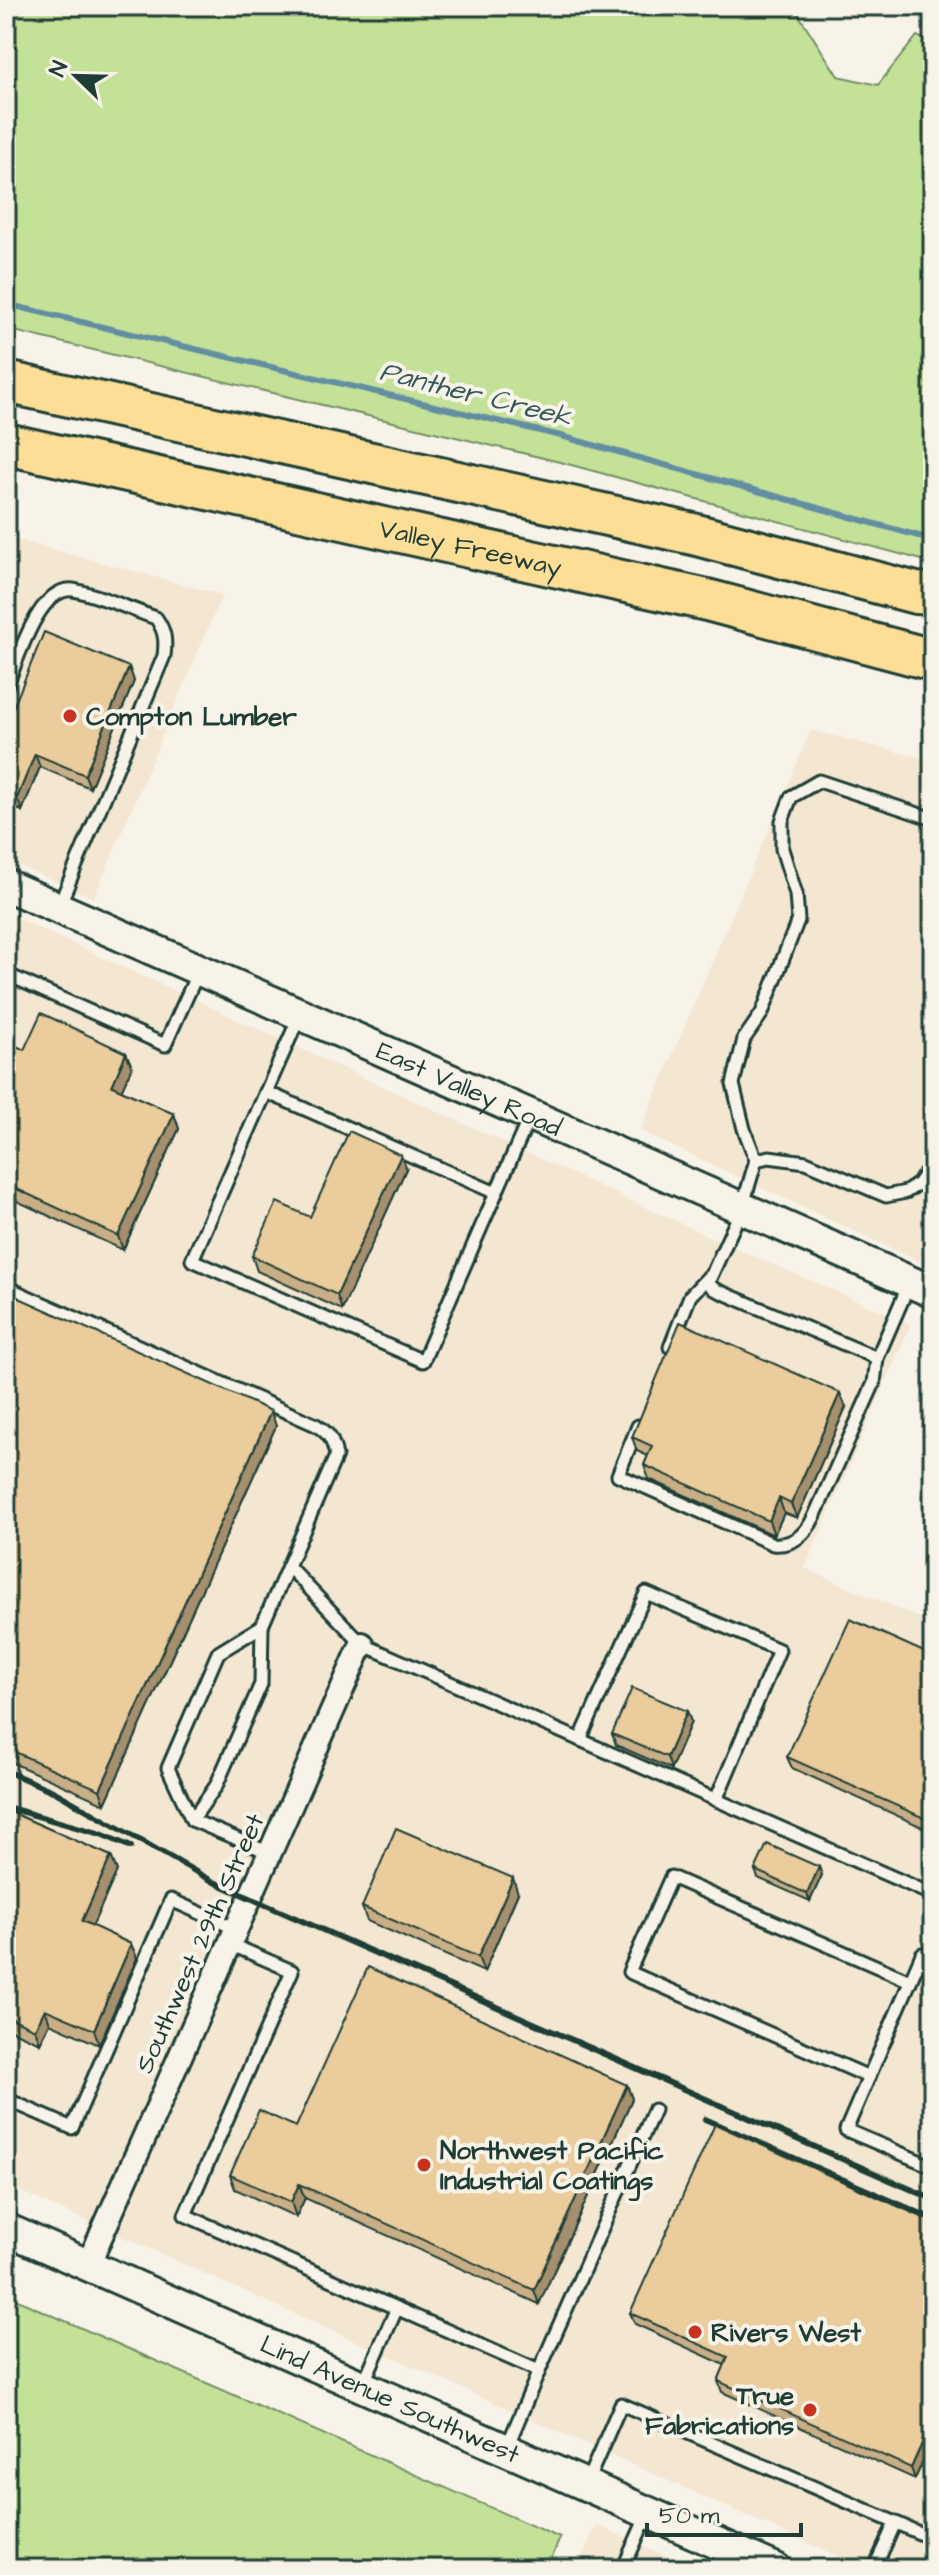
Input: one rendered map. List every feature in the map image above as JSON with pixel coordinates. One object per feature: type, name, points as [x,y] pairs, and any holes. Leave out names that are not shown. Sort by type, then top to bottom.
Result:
[{"type":"highway","points":[[6,382],[693,534],[927,596]]},
{"type":"highway","name":"Valley Freeway","points":[[6,444],[693,597],[933,660]]},
{"type":"street","name":"East Valley Road","points":[[6,885],[922,1287]]},
{"type":"street","name":"Southwest 29th Street","points":[[88,2265],[362,1644]]},
{"type":"street","name":"Lind Avenue Southwest","points":[[6,2229],[776,2569]]},
{"type":"lane","points":[[6,687],[38,612],[56,595],[70,590],[156,618],[163,628],[166,641],[164,656],[59,906]]},
{"type":"lane","points":[[662,1365],[690,1296],[709,1276],[726,1247],[742,1208],[756,1160],[744,1129],[733,1084],[744,1039],[762,1013],[798,920],[796,894],[782,849],[782,821],[791,797],[819,781],[933,819]]},
{"type":"lane","points":[[6,974],[165,1045],[199,971]]},
{"type":"lane","points":[[300,1015],[192,1260],[423,1361],[530,1116]]},
{"type":"lane","points":[[266,1092],[496,1193]]},
{"type":"lane","points":[[756,1160],[769,1157],[806,1162],[886,1196],[906,1192],[918,1184],[933,1162]]},
{"type":"lane","points":[[709,1276],[708,1283],[714,1289],[877,1358]]},
{"type":"lane","points":[[6,1287],[327,1432],[336,1456],[262,1626],[261,1684],[216,1786],[192,1820]]},
{"type":"lane","points":[[640,1420],[618,1475],[773,1544],[783,1545],[800,1537],[809,1528],[874,1383],[877,1358],[922,1287]]},
{"type":"lane","points":[[288,1566],[362,1644],[933,1895]]},
{"type":"lane","points":[[580,1740],[646,1593],[779,1650],[716,1800]]},
{"type":"lane","points":[[262,1626],[218,1653],[168,1768],[192,1820],[270,1853]]},
{"type":"lane","points":[[869,2077],[629,1972],[671,1877],[910,1981]]},
{"type":"lane","points":[[6,2099],[72,2128],[171,1900],[292,1971],[185,2215],[539,2371]]},
{"type":"lane","points":[[933,1959],[922,1954],[846,2130],[933,2167]]},
{"type":"lane","points":[[506,2450],[654,2110]]},
{"type":"lane","points":[[362,2386],[397,2308]]},
{"type":"lane","points":[[586,2485],[621,2404],[933,2539]]},
{"type":"lane","points":[[623,2569],[648,2512]]},
{"type":"lane","points":[[874,2569],[895,2523]]},
{"type":"shaded area","points":[[6,537],[222,595],[94,898],[6,860]]},
{"type":"shaded area","points":[[811,730],[933,761],[933,1268],[640,1131]]},
{"type":"shaded area","points":[[6,913],[710,1237],[911,1324],[805,1568],[933,1624],[933,2569],[866,2569],[6,2185]]},
{"type":"shaded area","points":[[596,2525],[696,2569],[577,2569]]},
{"type":"green space","points":[[6,6],[793,6],[838,76],[878,85],[917,36],[933,43],[933,563],[564,463],[6,329]]},
{"type":"green space","points":[[6,2295],[560,2538],[547,2569],[6,2569]]},
{"type":"building","name":"Compton Lumber","points":[[44,632],[129,667],[85,775],[35,754],[17,798],[6,793],[6,725]]},
{"type":"building","points":[[41,1013],[126,1053],[112,1086],[174,1114],[118,1236],[6,1184],[6,1041],[24,1050]]},
{"type":"building","points":[[349,1131],[401,1155],[337,1295],[252,1256],[277,1202],[310,1217]]},
{"type":"building","points":[[6,1292],[271,1411],[100,1790],[6,1748]]},
{"type":"building","points":[[680,1322],[840,1393],[791,1504],[779,1498],[769,1521],[644,1465],[652,1446],[632,1437]]},
{"type":"building","points":[[850,1619],[933,1656],[933,1822],[787,1757]]},
{"type":"building","points":[[632,1688],[687,1711],[667,1757],[612,1734]]},
{"type":"building","points":[[6,1810],[111,1856],[82,1921],[131,1944],[94,2030],[45,2009],[35,2029],[6,2016]]},
{"type":"building","points":[[396,1828],[513,1878],[478,1957],[362,1907]]},
{"type":"building","points":[[767,1844],[819,1867],[807,1894],[755,1870]]},
{"type":"building","name":"Northwest Pacific Industrial Coatings","points":[[368,1967],[627,2085],[534,2290],[299,2184],[291,2202],[230,2175],[259,2110],[296,2127]]},
{"type":"building","points":[[715,2124],[933,2222],[933,2419],[911,2468],[718,2381],[728,2357],[630,2313]]},
{"type":"waterway","name":"Panther Creek","points":[[6,304],[561,436],[933,540]]},
{"type":"railway","points":[[6,1771],[55,1792],[214,1882],[933,2199]]},
{"type":"railway","points":[[6,1807],[101,1834],[131,1847]]},
{"type":"railway","points":[[705,2119],[933,2219]]},
{"type":"place","name":"Compton Lumber","points":[[70,716]]},
{"type":"place","name":"Northwest Pacific Industrial Coatings","points":[[424,2165]]},
{"type":"place","name":"Rivers West","points":[[695,2332]]},
{"type":"place","name":"True Fabrications","points":[[810,2410]]}]
